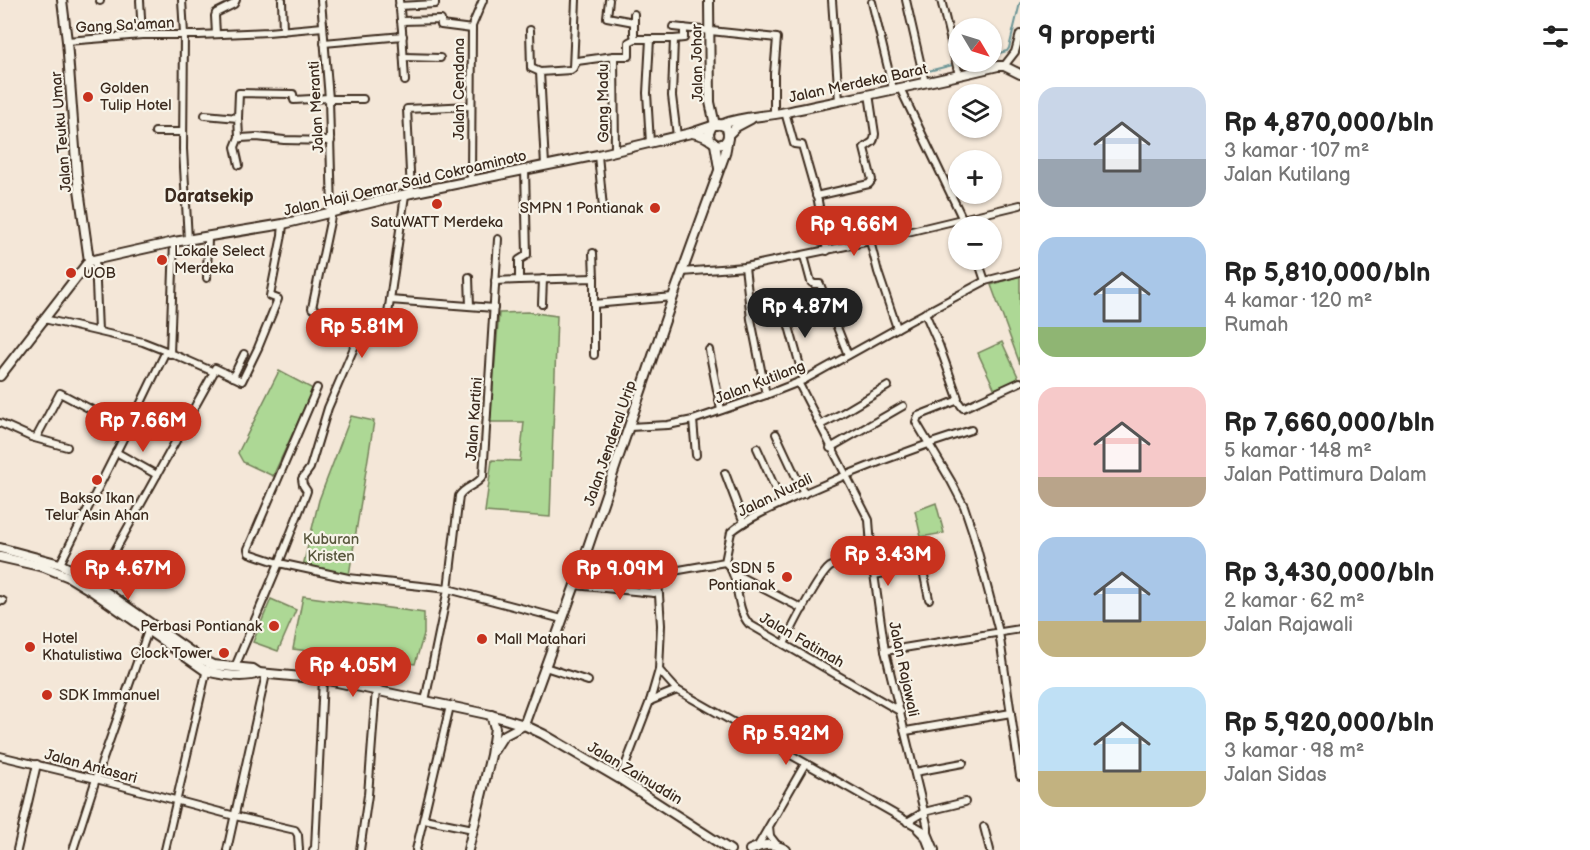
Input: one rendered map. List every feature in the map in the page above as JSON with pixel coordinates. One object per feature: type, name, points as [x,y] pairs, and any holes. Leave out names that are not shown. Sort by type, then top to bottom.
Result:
[{"type":"street","name":"Jalan Teuku Umar","points":[[62,0],[77,175],[92,260]]},
{"type":"street","points":[[140,0],[142,35]]},
{"type":"street","points":[[182,0],[183,132],[188,240]]},
{"type":"street","points":[[216,34],[216,13],[234,4],[236,0]]},
{"type":"street","points":[[282,0],[283,31]]},
{"type":"street","name":"Jalan Meranti","points":[[321,0],[329,99],[332,212],[312,308],[360,333]]},
{"type":"street","points":[[405,81],[399,3],[435,4],[435,0]]},
{"type":"street","name":"Jalan Cendana","points":[[471,180],[472,29],[483,0]]},
{"type":"street","points":[[573,68],[576,0]]},
{"type":"street","points":[[609,0],[607,17],[634,22]]},
{"type":"street","name":"Jalan Johar","points":[[709,0],[710,102],[717,125]]},
{"type":"street","points":[[832,0],[839,101]]},
{"type":"street","points":[[906,0],[924,79]]},
{"type":"street","points":[[941,0],[958,73]]},
{"type":"street","points":[[872,2],[896,89],[962,216]]},
{"type":"street","points":[[634,14],[635,39]]},
{"type":"street","points":[[401,21],[441,20],[441,25],[472,29]]},
{"type":"street","name":"Gang Sa'aman","points":[[67,41],[142,35],[216,34],[323,27]]},
{"type":"street","points":[[673,27],[777,38],[774,114]]},
{"type":"street","points":[[530,30],[531,68],[540,72],[571,70],[577,61],[629,56],[629,42],[635,39],[684,38],[684,28]]},
{"type":"street","points":[[1020,34],[1016,52],[1004,66],[1020,74]]},
{"type":"street","points":[[324,43],[403,36]]},
{"type":"street","points":[[650,39],[647,75],[650,142]]},
{"type":"street","points":[[674,39],[672,96],[677,136]]},
{"type":"street","name":"Gang Madu","points":[[614,56],[615,151]]},
{"type":"street","points":[[404,57],[440,58]]},
{"type":"street","name":"Jalan Merdeka Barat","points":[[717,125],[896,89],[924,79],[1004,66]]},
{"type":"street","points":[[540,72],[545,165]]},
{"type":"street","points":[[239,165],[235,147],[239,137],[239,93],[293,94],[294,100],[363,99]]},
{"type":"street","points":[[816,196],[869,184],[872,180],[864,148],[875,140],[869,94]]},
{"type":"street","points":[[235,667],[306,494],[302,479],[310,468],[328,408],[360,333],[378,336],[384,334],[386,328],[408,194],[407,109],[471,106]]},
{"type":"street","points":[[785,112],[794,144],[802,145],[816,196],[827,251]]},
{"type":"street","points":[[205,115],[238,118]]},
{"type":"street","points":[[691,133],[723,144],[736,127],[752,118]]},
{"type":"street","points":[[719,169],[709,133],[717,125],[726,127],[729,136]]},
{"type":"street","name":"Jalan Haji Oemar Said Cokroaminoto","points":[[92,260],[174,242],[283,224],[471,180],[615,151],[717,125]]},
{"type":"street","points":[[155,132],[183,132]]},
{"type":"street","name":"Jalan Jenderal Urip","points":[[524,724],[575,585],[729,136]]},
{"type":"street","points":[[239,137],[331,141]]},
{"type":"street","points":[[597,155],[603,208]]},
{"type":"street","points":[[519,280],[519,260],[527,253],[525,169]]},
{"type":"street","points":[[976,216],[1020,205]]},
{"type":"street","points":[[682,272],[745,267],[870,242],[948,223]]},
{"type":"street","points":[[44,319],[143,342],[242,381],[278,299],[270,296],[283,224]]},
{"type":"street","points":[[207,278],[208,237]]},
{"type":"street","name":"Jalan Kartini","points":[[425,701],[448,589],[459,496],[463,490],[479,482],[483,476],[498,239]]},
{"type":"street","points":[[60,564],[168,352],[173,306],[174,242]]},
{"type":"street","points":[[870,242],[897,328]]},
{"type":"street","points":[[593,253],[594,355]]},
{"type":"street","points":[[804,256],[810,282],[820,284],[848,355]]},
{"type":"street","points":[[0,376],[92,260]]},
{"type":"street","points":[[92,260],[98,331]]},
{"type":"street","points":[[745,267],[751,319],[766,395]]},
{"type":"street","points":[[981,270],[985,281]]},
{"type":"street","name":"Jalan Kutilang","points":[[629,427],[693,420],[766,395],[801,381],[985,281],[1020,272]]},
{"type":"street","points":[[469,277],[470,306]]},
{"type":"street","points":[[495,281],[594,278]]},
{"type":"street","points":[[542,304],[543,279]]},
{"type":"street","points":[[594,304],[673,297]]},
{"type":"street","points":[[390,300],[494,308]]},
{"type":"street","name":"Jalan Rajawali","points":[[783,305],[801,381],[830,448],[869,520],[872,560],[885,651],[928,828],[930,850]]},
{"type":"street","points":[[925,313],[951,375],[958,396],[957,400],[963,408],[1020,382]]},
{"type":"street","points":[[710,350],[721,410]]},
{"type":"street","points":[[233,377],[244,354]]},
{"type":"street","points":[[96,585],[215,370]]},
{"type":"street","points":[[820,425],[888,386]]},
{"type":"street","points":[[317,388],[248,549],[249,553],[279,563],[348,578],[448,589],[562,619]]},
{"type":"street","points":[[36,438],[60,393],[128,429]]},
{"type":"street","points":[[957,400],[917,417],[916,422],[951,481],[966,513],[982,564],[999,632],[1011,713],[1016,727],[1020,776]]},
{"type":"street","points":[[830,448],[903,406]]},
{"type":"street","points":[[138,409],[182,430]]},
{"type":"street","points":[[693,420],[696,455]]},
{"type":"street","points":[[0,423],[36,438],[68,447]]},
{"type":"street","name":"Jalan Nurali","points":[[725,562],[731,532],[744,523],[782,503],[846,475],[928,443],[971,430]]},
{"type":"street","points":[[776,434],[804,494]]},
{"type":"street","points":[[757,448],[782,503]]},
{"type":"street","points":[[116,452],[158,474]]},
{"type":"street","points":[[725,473],[744,523]]},
{"type":"street","points":[[0,548],[60,564],[72,570],[96,585],[149,628]]},
{"type":"street","points":[[0,557],[44,567],[69,577],[218,674],[250,676],[263,673]]},
{"type":"street","points":[[784,644],[817,585],[832,566],[872,560]]},
{"type":"street","points":[[620,779],[650,701],[659,670],[661,625],[658,580],[662,573],[725,562]]},
{"type":"street","name":"Jalan Fatimah","points":[[725,562],[733,573],[743,618],[748,624],[901,712]]},
{"type":"street","points":[[874,575],[922,566],[928,599]]},
{"type":"street","points":[[733,573],[803,609]]},
{"type":"street","points":[[575,585],[654,593],[658,590]]},
{"type":"street","points":[[74,850],[96,779],[149,628]]},
{"type":"street","points":[[885,651],[1020,629]]},
{"type":"street","points":[[208,668],[235,667],[253,669],[263,673]]},
{"type":"street","points":[[545,667],[588,681]]},
{"type":"street","points":[[165,850],[208,668]]},
{"type":"street","points":[[659,670],[677,690],[927,835]]},
{"type":"street","points":[[227,850],[236,816],[263,673]]},
{"type":"street","name":"Jalan Zainuddin","points":[[263,673],[323,679],[376,689],[524,724],[620,779],[730,850]]},
{"type":"street","points":[[313,850],[315,848],[323,679]]},
{"type":"street","points":[[360,850],[368,795],[376,689]]},
{"type":"street","points":[[650,701],[677,690]]},
{"type":"street","points":[[416,850],[450,706]]},
{"type":"street","points":[[906,731],[1011,713]]},
{"type":"street","points":[[468,850],[491,755],[495,728],[491,715]]},
{"type":"street","points":[[491,755],[503,736],[524,724]]},
{"type":"street","name":"Jalan Antasari","points":[[0,756],[295,830],[298,835],[298,850]]},
{"type":"street","points":[[915,772],[963,763]]},
{"type":"street","points":[[17,850],[37,764]]},
{"type":"street","points":[[754,849],[805,764]]},
{"type":"street","points":[[907,822],[924,812],[965,802]]},
{"type":"street","points":[[424,819],[473,829]]},
{"type":"street","points":[[769,826],[770,836],[777,845]]},
{"type":"street","points":[[984,827],[990,850]]},
{"type":"street","name":"Jalan Rajawali","points":[[927,835],[932,838],[935,850]]},
{"type":"street","points":[[754,849],[771,844],[786,850]]},
{"type":"green space","points":[[1020,276],[1020,364],[991,285]]},
{"type":"green space","points":[[528,312],[557,316],[550,517],[485,512],[492,460],[520,461],[524,422],[490,422],[499,313]]},
{"type":"green space","points":[[1002,342],[1020,381],[996,392],[978,353]]},
{"type":"green space","points":[[279,371],[313,389],[273,476],[243,462],[238,453]]},
{"type":"green space","name":"Kuburan Kristen","points":[[351,416],[374,421],[349,575],[303,566],[319,500]]},
{"type":"green space","points":[[936,503],[944,533],[921,537],[915,511]]},
{"type":"green space","points":[[303,596],[424,613],[424,634],[415,664],[293,649]]},
{"type":"green space","name":"Perbasi Pontianak","points":[[271,599],[296,610],[278,651],[253,642]]},
{"type":"waterway","points":[[1002,52],[1009,48],[1020,3]]},
{"type":"waterway","points":[[916,74],[948,66]]},
{"type":"place","name":"Golden Tulip Hotel","points":[[88,97]]},
{"type":"place","name":"SatuWATT Merdeka","points":[[437,204]]},
{"type":"place","name":"SMPN 1 Pontianak","points":[[655,208]]},
{"type":"place","name":"Lokale Select Merdeka","points":[[162,260]]},
{"type":"place","name":"UOB","points":[[71,273]]},
{"type":"place","name":"Bakso Ikan Telur Asin Ahan","points":[[97,480]]},
{"type":"place","name":"SDN 5 Pontianak","points":[[787,577]]},
{"type":"place","name":"Perbasi Pontianak","points":[[274,626]]},
{"type":"place","name":"Mall Matahari","points":[[482,639]]},
{"type":"place","name":"Hotel Khatulistiwa","points":[[30,647]]},
{"type":"place","name":"Clock Tower","points":[[224,653]]},
{"type":"place","name":"SDK Immanuel","points":[[47,695]]},
{"type":"district","name":"Daratsekip","points":[[209,196]]}]
